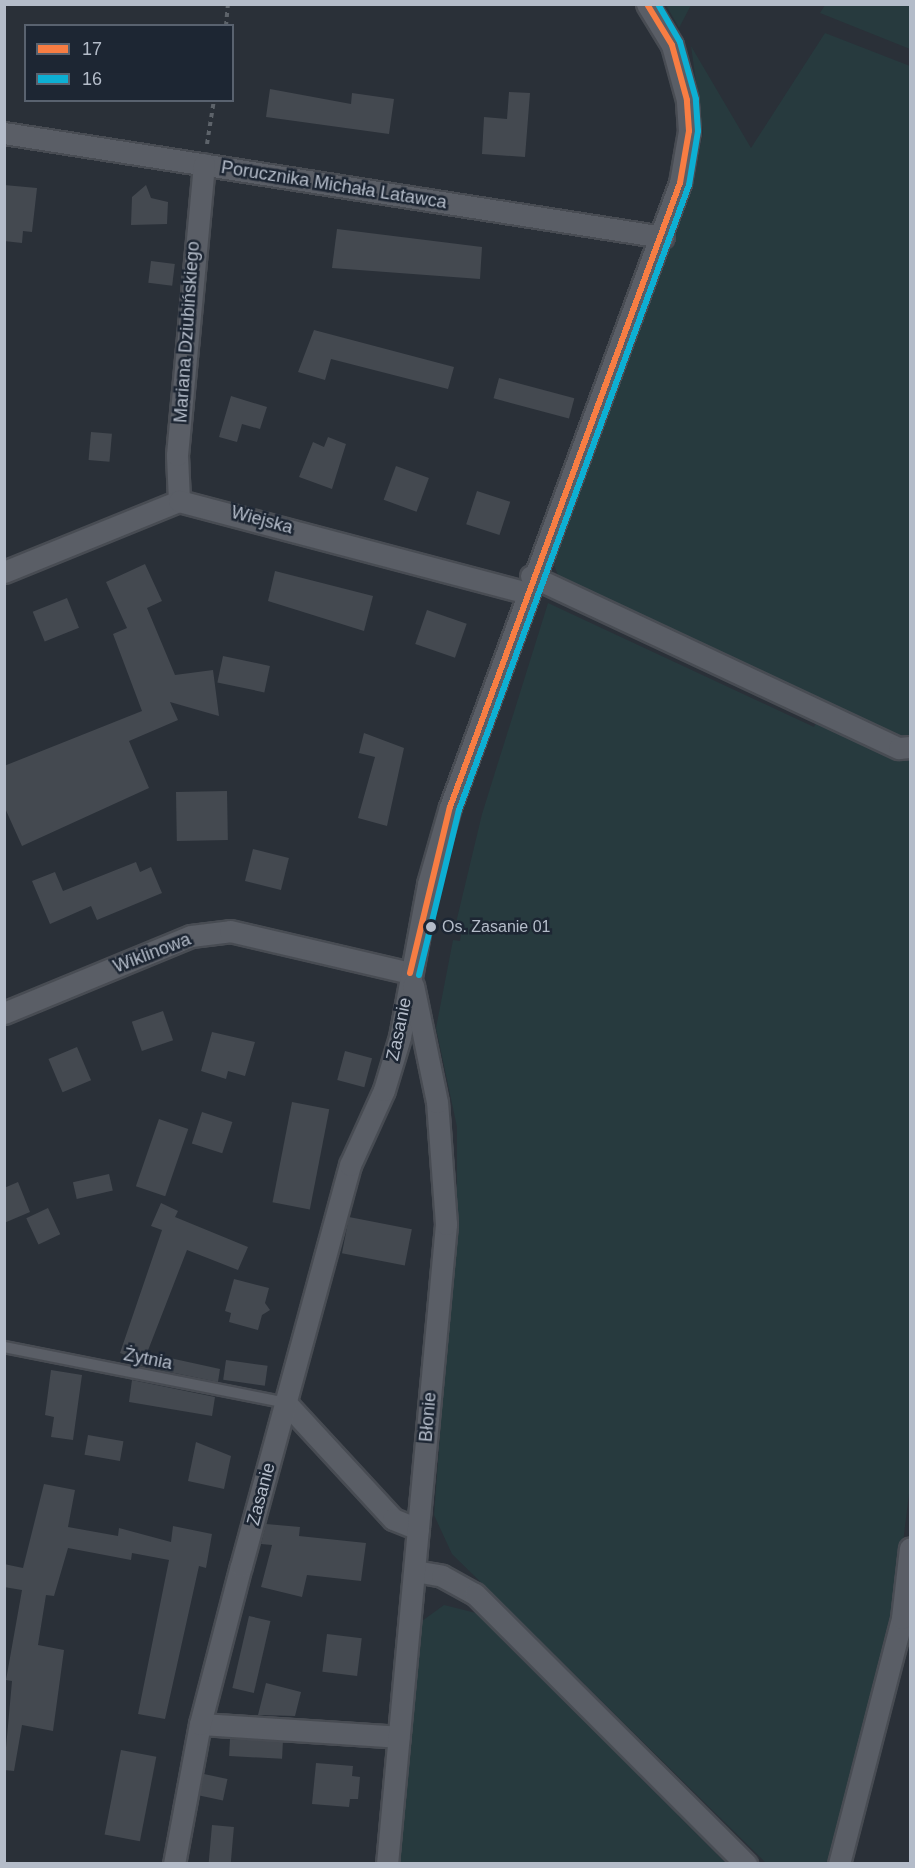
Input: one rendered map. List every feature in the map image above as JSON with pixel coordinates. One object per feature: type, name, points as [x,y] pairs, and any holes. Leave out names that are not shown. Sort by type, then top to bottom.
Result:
[{"type":"street","name":"Zasanie","points":[[174,1863],[200,1724],[350,1164],[384,1090],[400,1036],[410,973],[450,807],[529,585],[663,237],[686,155],[687,100],[672,45],[647,4]]},
{"type":"street","name":"Porucznika Michała Latawca","points":[[4,133],[663,237]]},
{"type":"street","name":"Mariana Dziubińskiego","points":[[179,501],[177,454],[204,164]]},
{"type":"street","points":[[4,572],[179,501]]},
{"type":"street","name":"Wiejska","points":[[179,501],[529,585],[899,748],[910,747]]},
{"type":"street","name":"Wiklinowa","points":[[4,1013],[191,936],[230,931],[410,973]]},
{"type":"street","name":"Błonie","points":[[387,1863],[446,1224],[445,1164],[410,973]]},
{"type":"street","points":[[286,1403],[393,1519],[418,1529]]},
{"type":"street","points":[[839,1863],[902,1618],[910,1548]]},
{"type":"street","points":[[415,1570],[442,1576],[475,1594],[746,1863]]},
{"type":"street","points":[[200,1724],[399,1737]]},
{"type":"lane","name":"Żytnia","points":[[4,1347],[286,1403]]},
{"type":"path","points":[[226,24],[228,4]]},
{"type":"path","points":[[204,164],[214,102]]},
{"type":"green space","points":[[666,5],[691,5],[679,28]]},
{"type":"green space","points":[[825,5],[910,5],[910,49],[820,13]]},
{"type":"green space","points":[[825,33],[910,66],[910,1486],[893,1623],[831,1863],[766,1863],[452,1554],[434,1515],[457,1206],[457,1127],[436,1028],[453,940],[460,941],[462,928],[455,927],[482,814],[548,603],[814,727],[824,705],[561,583],[554,565],[571,498],[689,198],[703,133],[691,46],[751,148]]},
{"type":"green space","points":[[444,1605],[476,1613],[726,1863],[398,1863],[422,1621]]},
{"type":"building","points":[[270,89],[351,104],[352,93],[394,99],[389,134],[266,117]]},
{"type":"building","points":[[509,92],[530,93],[525,157],[482,154],[484,117],[507,119]]},
{"type":"building","points":[[4,185],[37,188],[32,232],[23,231],[22,243],[4,241]]},
{"type":"building","points":[[146,185],[151,198],[168,202],[167,224],[131,225],[132,197]]},
{"type":"building","points":[[337,229],[482,247],[480,279],[332,268]]},
{"type":"building","points":[[151,261],[175,264],[172,286],[148,283]]},
{"type":"building","points":[[314,330],[454,367],[448,389],[331,359],[325,380],[298,372]]},
{"type":"building","points":[[499,378],[574,398],[569,418],[494,398]]},
{"type":"building","points":[[231,396],[267,407],[260,429],[242,424],[237,442],[219,437]]},
{"type":"building","points":[[91,432],[112,434],[109,462],[89,460]]},
{"type":"building","points":[[328,437],[346,444],[332,489],[299,477],[313,442],[324,447]]},
{"type":"building","points":[[396,466],[429,478],[417,512],[384,500]]},
{"type":"building","points":[[477,491],[510,502],[499,535],[466,524]]},
{"type":"building","points":[[145,564],[162,601],[147,608],[175,675],[213,670],[219,716],[170,702],[178,720],[129,741],[149,788],[22,846],[4,806],[4,766],[142,711],[113,634],[127,628],[106,582]]},
{"type":"building","points":[[275,571],[373,596],[364,631],[268,601]]},
{"type":"building","points":[[67,598],[79,628],[45,642],[33,612]]},
{"type":"building","points":[[427,610],[467,624],[455,658],[415,644]]},
{"type":"building","points":[[223,656],[270,666],[264,692],[217,682]]},
{"type":"building","points":[[364,733],[404,748],[387,826],[358,818],[375,757],[359,753]]},
{"type":"building","points":[[227,791],[228,840],[177,841],[176,792]]},
{"type":"building","points":[[253,849],[289,858],[281,890],[245,881]]},
{"type":"building","points":[[136,862],[140,872],[151,867],[162,893],[97,920],[91,906],[50,924],[32,881],[55,872],[63,891]]},
{"type":"building","points":[[163,1011],[173,1040],[142,1051],[132,1022]]},
{"type":"building","points":[[212,1032],[255,1042],[245,1076],[228,1071],[226,1079],[201,1071]]},
{"type":"building","points":[[77,1047],[91,1080],[63,1092],[48,1059]]},
{"type":"building","points":[[345,1051],[372,1058],[364,1087],[337,1080]]},
{"type":"building","points":[[292,1102],[329,1109],[310,1209],[273,1202]]},
{"type":"building","points":[[202,1112],[232,1122],[222,1153],[192,1143]]},
{"type":"building","points":[[159,1119],[188,1129],[165,1196],[136,1186]]},
{"type":"building","points":[[109,1174],[113,1191],[77,1199],[73,1182]]},
{"type":"building","points":[[18,1182],[30,1212],[4,1223],[4,1188]]},
{"type":"building","points":[[161,1203],[178,1211],[175,1217],[248,1247],[238,1270],[187,1250],[147,1353],[220,1369],[218,1382],[135,1365],[136,1359],[120,1353],[162,1230],[151,1226]]},
{"type":"building","points":[[48,1208],[60,1234],[39,1244],[26,1218]]},
{"type":"building","points":[[349,1217],[412,1229],[405,1266],[342,1253]]},
{"type":"building","points":[[234,1279],[269,1288],[265,1303],[270,1310],[262,1315],[258,1330],[229,1322],[231,1313],[225,1311]]},
{"type":"building","points":[[226,1360],[268,1366],[265,1386],[223,1380]]},
{"type":"building","points":[[51,1370],[82,1375],[73,1440],[51,1437],[54,1417],[45,1415]]},
{"type":"building","points":[[132,1380],[215,1397],[212,1416],[129,1402]]},
{"type":"building","points":[[88,1435],[123,1441],[120,1461],[85,1455]]},
{"type":"building","points":[[196,1442],[231,1456],[224,1489],[188,1481]]},
{"type":"building","points":[[44,1484],[75,1490],[68,1527],[118,1536],[119,1528],[171,1542],[173,1526],[212,1534],[206,1568],[199,1566],[165,1719],[138,1714],[169,1560],[132,1553],[131,1560],[68,1548],[54,1596],[46,1595],[38,1645],[64,1650],[53,1731],[22,1725],[14,1771],[4,1770],[12,1681],[6,1680],[22,1590],[4,1587],[4,1564],[23,1568]]},
{"type":"building","points":[[266,1524],[300,1527],[299,1536],[366,1543],[361,1581],[307,1575],[302,1597],[261,1587],[272,1545],[261,1544]]},
{"type":"building","points":[[249,1616],[270,1621],[254,1693],[232,1688]]},
{"type":"building","points":[[327,1634],[362,1638],[357,1676],[322,1672]]},
{"type":"building","points":[[266,1683],[301,1692],[295,1716],[258,1715]]},
{"type":"building","points":[[230,1739],[283,1742],[282,1759],[229,1756]]},
{"type":"building","points":[[121,1750],[156,1757],[140,1841],[105,1834]]},
{"type":"building","points":[[316,1763],[353,1766],[352,1776],[360,1777],[358,1799],[350,1799],[349,1807],[312,1804]]},
{"type":"building","points":[[204,1774],[227,1779],[223,1801],[199,1796]]},
{"type":"building","points":[[212,1825],[234,1827],[231,1864],[209,1863]]},
{"type":"transit line","name":"17","points":[[410,973],[450,807],[680,183],[689,131],[687,100],[672,45],[647,4]]},
{"type":"transit line","name":"16","points":[[419,975],[459,810],[689,185],[698,131],[696,99],[680,42],[658,4]]},
{"type":"place","name":"Os. Zasanie 01","points":[[431,927]]}]
